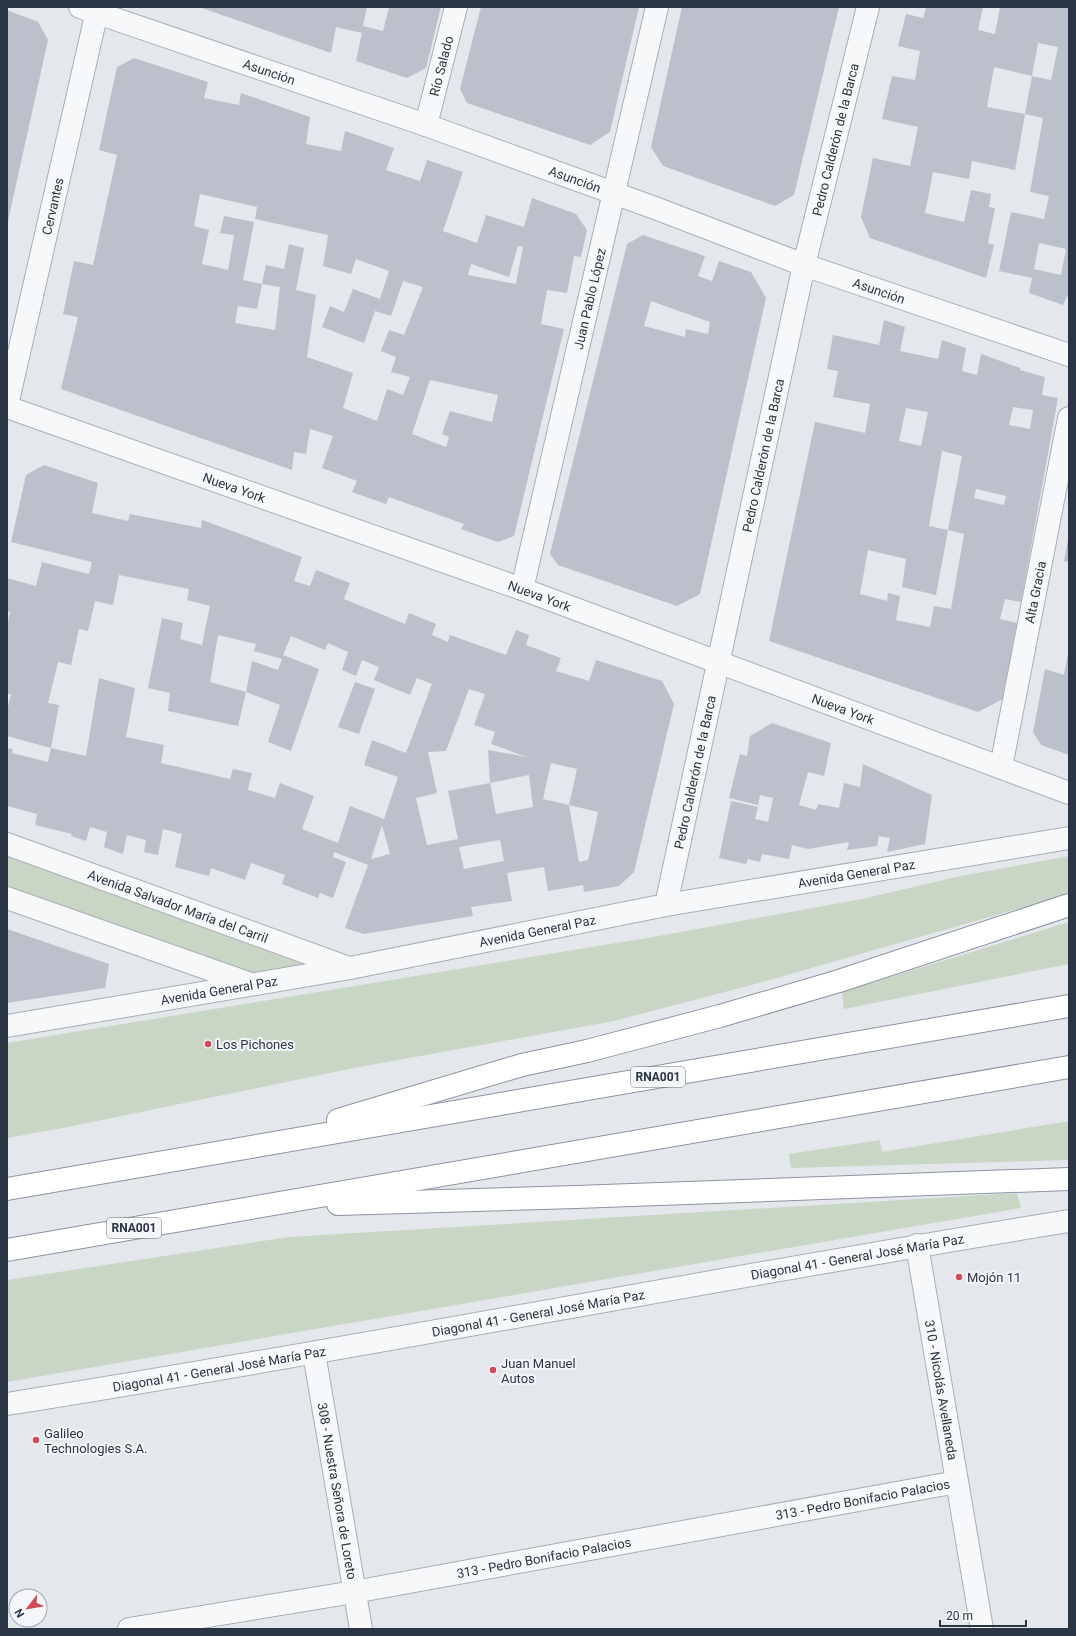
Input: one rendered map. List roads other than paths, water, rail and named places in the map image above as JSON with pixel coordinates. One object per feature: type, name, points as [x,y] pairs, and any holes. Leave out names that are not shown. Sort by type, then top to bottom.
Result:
[{"type":"highway","points":[[248,1147],[522,1064],[642,1038],[780,999],[847,979],[1069,905]]},
{"type":"highway","name":"RNA001","points":[[7,1189],[1069,1006]]},
{"type":"highway","name":"RNA001","points":[[7,1250],[1069,1066]]},
{"type":"highway","points":[[261,1206],[576,1197],[1069,1179]]},
{"type":"street","name":"Río Salado","points":[[426,125],[456,7]]},
{"type":"street","name":"Juan Pablo López","points":[[522,590],[657,7]]},
{"type":"street","name":"Pedro Calderón de la Barca","points":[[666,905],[804,265],[868,7]]},
{"type":"street","name":"Asunción","points":[[91,9],[426,125],[804,265],[1069,355]]},
{"type":"street","name":"Cervantes","points":[[7,406],[91,9]]},
{"type":"street","name":"Nueva York","points":[[7,406],[522,590],[1069,792]]},
{"type":"street","name":"Alta Gracia","points":[[1001,767],[1069,418]]},
{"type":"street","name":"Avenida General Paz","points":[[7,1026],[350,968],[666,905],[1069,838]]},
{"type":"street","name":"Avenida Salvador María del Carril","points":[[7,844],[350,968]]},
{"type":"street","points":[[7,898],[253,985]]},
{"type":"street","name":"Diagonal 41 - General José María Paz","points":[[7,1404],[176,1377],[917,1245],[1069,1220]]},
{"type":"street","name":"310 - Nicolás Avellaneda","points":[[917,1245],[982,1629]]},
{"type":"street","name":"308 - Nuestra Señora de Loreto","points":[[314,1353],[360,1629]]},
{"type":"street","name":"313 - Pedro Bonifacio Palacios","points":[[129,1629],[354,1592],[957,1482]]},
{"type":"place","name":"Los Pichones","points":[[208,1044]]},
{"type":"place","name":"Mojón 11","points":[[959,1277]]},
{"type":"place","name":"Juan Manuel Autos","points":[[493,1370]]},
{"type":"place","name":"Galileo Technologies S.A.","points":[[36,1440]]}]
